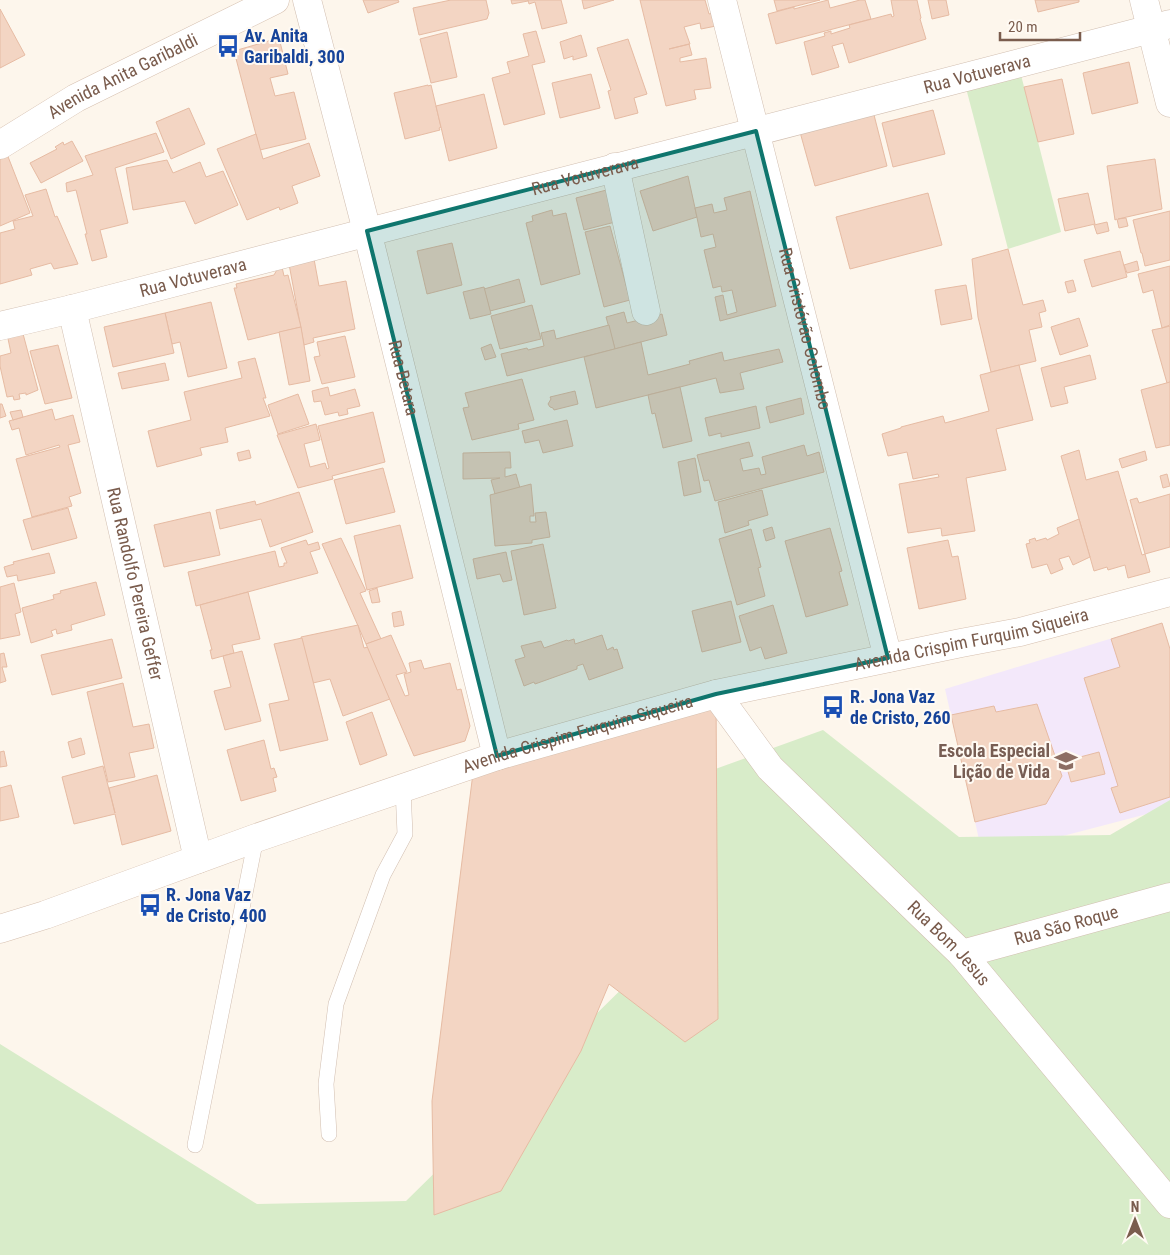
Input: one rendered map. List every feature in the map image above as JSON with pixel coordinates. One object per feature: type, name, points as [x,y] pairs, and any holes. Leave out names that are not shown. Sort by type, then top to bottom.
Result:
[{"type":"street","name":"Avenida Anita Garibaldi","points":[[0,145],[76,98],[275,0]]},
{"type":"street","name":"Rua Betara","points":[[307,0],[367,231],[497,756]]},
{"type":"street","name":"Rua Cristóvão Colombo","points":[[722,0],[888,658]]},
{"type":"street","points":[[1144,0],[1161,26],[1170,103]]},
{"type":"street","name":"Rua Votuverava","points":[[0,326],[72,309],[1161,26]]},
{"type":"street","points":[[615,167],[646,311]]},
{"type":"street","name":"Rua Randolfo Pereira Geffer","points":[[72,309],[198,859]]},
{"type":"street","name":"Avenida Crispim Furquim Siqueira","points":[[0,928],[45,915],[256,838],[497,756],[716,694],[1020,632],[1170,592]]},
{"type":"street","name":"Rua Bom Jesus","points":[[716,694],[770,768],[962,954],[1169,1201]]},
{"type":"street","name":"Rua São Roque","points":[[962,954],[1170,897]]},
{"type":"lane","points":[[328,1134],[326,1084],[336,1004],[383,875],[405,834],[403,789]]},
{"type":"lane","points":[[195,1145],[256,838]]},
{"type":"highlighted area","points":[[756,131],[888,658],[716,694],[497,756],[367,231]]},
{"type":"shaded area","name":"Escola Especial Lição de Vida","points":[[1162,623],[1170,649],[1170,808],[983,857],[945,689]]},
{"type":"green space","points":[[1021,75],[1061,232],[1008,249],[966,88]]},
{"type":"green space","points":[[823,730],[959,837],[1110,835],[1170,800],[1170,1255],[0,1255],[0,1044],[257,1204],[406,1201],[644,967],[685,780]]},
{"type":"building","points":[[363,0],[398,0],[399,2],[368,13]]},
{"type":"building","points":[[451,0],[486,0],[489,13],[487,19],[419,35],[413,8]]},
{"type":"building","points":[[511,0],[528,0],[528,1],[512,4]]},
{"type":"building","points":[[528,0],[561,0],[567,23],[542,29],[535,2],[529,4]]},
{"type":"building","points":[[582,0],[614,0],[584,9]]},
{"type":"building","points":[[640,0],[705,0],[709,14],[713,13],[716,26],[701,29],[700,23],[684,27],[692,55],[680,58],[680,62],[706,58],[711,88],[694,90],[696,99],[666,106]]},
{"type":"building","points":[[774,0],[820,0],[777,11]]},
{"type":"building","points":[[828,0],[830,8],[865,0],[871,19],[776,44],[768,14]]},
{"type":"building","points":[[891,0],[917,0],[926,39],[849,63],[843,43],[832,46],[839,67],[812,75],[804,42],[825,36],[824,33],[831,31],[831,34],[850,28],[849,25],[891,14],[892,17],[894,16]]},
{"type":"building","points":[[928,0],[946,0],[949,15],[932,19]]},
{"type":"building","points":[[1035,0],[1079,0],[1079,2],[1038,12]]},
{"type":"building","points":[[0,9],[25,55],[0,68]]},
{"type":"building","points":[[536,31],[545,62],[532,65],[545,114],[504,125],[492,78],[510,73],[507,62],[529,56],[523,34]]},
{"type":"building","points":[[447,32],[457,77],[431,83],[420,39]]},
{"type":"building","points":[[581,35],[587,56],[573,60],[573,56],[564,59],[560,42]]},
{"type":"building","points":[[279,38],[288,74],[270,78],[275,96],[294,92],[306,139],[260,150],[234,51]]},
{"type":"building","points":[[628,39],[647,94],[634,98],[638,113],[615,119],[608,91],[611,90],[597,48]]},
{"type":"building","points":[[1129,62],[1138,103],[1092,114],[1083,73]]},
{"type":"building","points":[[591,74],[600,108],[560,118],[552,83]]},
{"type":"building","points":[[1062,79],[1074,134],[1038,142],[1024,87]]},
{"type":"building","points":[[431,85],[441,127],[439,128],[440,130],[405,139],[394,93]]},
{"type":"building","points":[[484,94],[497,148],[449,161],[436,106]]},
{"type":"building","points":[[189,108],[205,144],[171,159],[156,122]]},
{"type":"building","points":[[933,110],[945,154],[893,167],[882,123]]},
{"type":"building","points":[[873,111],[887,166],[815,186],[800,132]]},
{"type":"building","points":[[156,133],[164,152],[115,168],[128,223],[100,230],[107,257],[92,261],[76,190],[67,192],[66,183],[93,175],[85,156]]},
{"type":"building","points":[[256,134],[263,159],[309,143],[320,176],[292,186],[298,203],[280,210],[279,207],[247,220],[217,149]]},
{"type":"building","points":[[72,141],[83,161],[41,183],[30,163],[57,149],[55,147],[63,142],[64,145]]},
{"type":"building","points":[[7,154],[30,213],[0,226],[0,157]]},
{"type":"building","points":[[1155,159],[1162,209],[1118,219],[1126,218],[1128,226],[1119,228],[1117,219],[1115,220],[1107,166]]},
{"type":"building","points":[[167,160],[173,173],[200,162],[206,177],[223,171],[238,205],[195,224],[185,201],[133,210],[126,168]]},
{"type":"building","points":[[688,176],[697,217],[653,231],[640,191]]},
{"type":"building","points":[[614,188],[623,220],[584,230],[576,198]]},
{"type":"building","points":[[46,189],[55,217],[57,216],[78,264],[54,269],[51,263],[30,269],[32,275],[0,284],[0,233],[15,229],[13,221],[33,216],[25,195]]},
{"type":"building","points":[[750,191],[776,306],[720,321],[715,297],[723,295],[727,315],[737,312],[732,290],[722,292],[721,286],[713,288],[704,250],[716,247],[713,234],[701,237],[695,208],[712,204],[714,213],[727,210],[724,198]]},
{"type":"building","points":[[928,193],[942,245],[850,269],[836,217]]},
{"type":"building","points":[[1088,193],[1095,224],[1065,231],[1058,199]]},
{"type":"building","points":[[552,210],[553,216],[566,213],[580,274],[541,285],[526,223],[533,221],[532,216]]},
{"type":"building","points":[[1170,211],[1170,260],[1145,266],[1133,220]]},
{"type":"building","points":[[1107,222],[1109,231],[1097,234],[1094,225]]},
{"type":"building","points":[[610,226],[630,300],[604,307],[585,232]]},
{"type":"building","points":[[452,243],[462,285],[427,294],[417,251]]},
{"type":"building","points":[[1008,249],[1023,305],[1043,300],[1046,311],[1039,313],[1042,327],[1029,330],[1036,361],[991,372],[978,317],[972,259]]},
{"type":"building","points":[[1120,251],[1127,277],[1092,287],[1084,260]]},
{"type":"building","points":[[314,259],[319,286],[346,281],[355,329],[313,338],[314,342],[304,345],[289,264]]},
{"type":"building","points":[[1137,261],[1139,270],[1127,273],[1124,265]]},
{"type":"building","points":[[1170,266],[1170,325],[1162,328],[1153,290],[1143,293],[1138,274]]},
{"type":"building","points":[[282,267],[284,276],[288,275],[301,327],[248,340],[234,288],[237,288],[236,284],[274,275],[278,268]]},
{"type":"building","points":[[519,279],[525,302],[490,311],[484,289]]},
{"type":"building","points":[[1073,280],[1076,291],[1068,293],[1065,282]]},
{"type":"building","points":[[966,285],[972,319],[941,325],[935,290]]},
{"type":"building","points":[[484,287],[491,314],[470,319],[463,292]]},
{"type":"building","points":[[211,302],[227,368],[188,377],[180,342],[172,344],[165,313]]},
{"type":"building","points":[[532,305],[541,339],[500,349],[491,316]]},
{"type":"building","points":[[624,312],[627,323],[662,314],[667,335],[615,349],[606,317]]},
{"type":"building","points":[[165,313],[174,353],[113,367],[104,327]]},
{"type":"building","points":[[1079,318],[1088,346],[1060,355],[1051,327]]},
{"type":"building","points":[[609,325],[615,349],[507,376],[501,354],[544,346],[541,333],[554,330],[556,339]]},
{"type":"building","points":[[1170,326],[1170,382],[1167,383],[1152,330]]},
{"type":"building","points":[[301,327],[310,381],[289,385],[279,332]]},
{"type":"building","points":[[22,330],[38,390],[26,395],[26,393],[19,394],[20,399],[14,400],[13,396],[7,397],[0,366],[0,356],[11,353],[7,334]]},
{"type":"building","points":[[345,336],[355,377],[322,384],[314,357],[320,356],[317,342]]},
{"type":"building","points":[[641,342],[648,375],[690,364],[689,361],[722,352],[724,361],[779,349],[783,362],[740,373],[744,389],[720,393],[716,378],[596,408],[584,357]]},
{"type":"building","points":[[491,344],[496,357],[485,360],[481,348]]},
{"type":"building","points":[[58,345],[72,398],[45,404],[30,351]]},
{"type":"building","points":[[1090,355],[1096,379],[1064,387],[1068,403],[1051,407],[1041,368]]},
{"type":"building","points":[[255,358],[266,398],[263,398],[270,416],[225,428],[228,442],[200,448],[202,455],[157,467],[148,431],[191,420],[184,392],[242,378],[238,362]]},
{"type":"building","points":[[165,363],[169,380],[122,389],[118,373]]},
{"type":"building","points":[[1019,365],[1033,420],[996,429],[1006,470],[966,478],[975,531],[942,536],[941,528],[908,533],[899,484],[939,477],[938,474],[913,479],[907,452],[888,456],[882,434],[943,416],[945,423],[989,411],[980,375]]},
{"type":"building","points":[[522,379],[534,420],[518,424],[519,429],[472,440],[463,408],[469,407],[465,393]]},
{"type":"building","points":[[1170,382],[1170,445],[1156,448],[1141,390]]},
{"type":"building","points":[[328,387],[330,396],[355,389],[360,406],[347,409],[348,414],[339,416],[338,412],[325,415],[321,401],[314,402],[312,391]]},
{"type":"building","points":[[680,387],[692,441],[663,448],[655,413],[652,414],[648,395]]},
{"type":"building","points":[[575,391],[578,404],[554,410],[548,404],[551,399],[550,397]]},
{"type":"building","points":[[298,394],[309,424],[278,434],[268,405]]},
{"type":"building","points":[[801,398],[804,414],[770,423],[766,407]]},
{"type":"building","points":[[0,404],[2,404],[6,416],[0,418]]},
{"type":"building","points":[[756,406],[760,428],[721,437],[721,433],[709,436],[705,418]]},
{"type":"building","points":[[52,409],[55,420],[73,415],[80,442],[68,445],[81,493],[69,497],[72,506],[32,517],[16,459],[60,447],[59,445],[26,455],[19,428],[12,430],[9,421]]},
{"type":"building","points":[[21,410],[23,417],[13,420],[10,412]]},
{"type":"building","points":[[373,412],[385,462],[332,476],[333,479],[298,488],[277,435],[316,424],[320,440],[304,444],[310,467],[325,463],[327,469],[329,468],[318,426]]},
{"type":"building","points":[[567,420],[573,446],[543,453],[539,440],[525,443],[522,431]]},
{"type":"building","points":[[749,442],[753,456],[740,459],[743,471],[759,468],[761,475],[766,474],[762,457],[804,445],[807,456],[819,452],[824,472],[715,501],[709,480],[704,481],[697,455]]},
{"type":"building","points":[[249,450],[251,458],[239,461],[237,453]]},
{"type":"building","points":[[1079,450],[1086,480],[1118,471],[1142,555],[1145,554],[1150,572],[1128,578],[1125,565],[1108,570],[1107,567],[1094,571],[1061,456]]},
{"type":"building","points":[[1145,451],[1147,460],[1122,468],[1119,459]]},
{"type":"building","points":[[510,452],[511,468],[505,468],[505,477],[516,474],[520,488],[495,494],[491,480],[500,478],[463,479],[463,453]]},
{"type":"building","points":[[695,458],[701,492],[684,496],[678,462]]},
{"type":"building","points":[[383,468],[395,512],[346,524],[334,480]]},
{"type":"building","points":[[1167,474],[1170,486],[1163,488],[1160,476]]},
{"type":"building","points":[[531,484],[534,516],[530,516],[530,522],[536,522],[535,513],[546,512],[550,537],[532,540],[532,543],[495,546],[490,495]]},
{"type":"building","points":[[762,490],[768,515],[748,521],[749,525],[725,533],[718,502]]},
{"type":"building","points":[[299,492],[313,532],[270,547],[261,519],[220,529],[216,510],[255,501],[256,505]]},
{"type":"building","points":[[1170,494],[1170,547],[1145,554],[1130,500],[1137,498],[1139,503]]},
{"type":"building","points":[[68,508],[77,538],[32,550],[23,520]]},
{"type":"building","points":[[210,512],[220,555],[164,567],[154,525]]},
{"type":"building","points":[[1079,519],[1090,557],[1073,565],[1069,556],[1059,559],[1063,569],[1051,574],[1047,564],[1032,568],[1026,544],[1030,543],[1029,540],[1035,538],[1036,541],[1046,538],[1047,540],[1059,534],[1057,528]]},
{"type":"building","points":[[400,525],[413,578],[367,590],[354,536]]},
{"type":"building","points":[[772,527],[775,538],[766,541],[763,530]]},
{"type":"building","points":[[830,528],[842,571],[839,572],[848,605],[806,617],[785,541]]},
{"type":"building","points":[[751,529],[761,567],[758,568],[765,596],[737,605],[719,539]]},
{"type":"building","points":[[341,538],[366,591],[360,593],[381,639],[366,644],[322,544]]},
{"type":"building","points":[[306,540],[308,545],[318,542],[320,549],[310,552],[318,573],[196,606],[188,572],[275,551],[279,567],[284,566],[284,563],[287,563],[281,548]]},
{"type":"building","points":[[948,540],[952,557],[958,556],[966,599],[919,609],[907,548]]},
{"type":"building","points":[[543,544],[556,608],[524,615],[511,551]]},
{"type":"building","points":[[506,552],[512,580],[503,582],[500,574],[477,579],[473,559]]},
{"type":"building","points":[[49,553],[55,573],[18,581],[17,575],[7,577],[4,567],[14,564],[13,562]]},
{"type":"building","points":[[96,582],[105,615],[71,625],[72,630],[57,634],[56,629],[51,631],[53,636],[31,643],[22,608],[54,599],[53,595],[61,593],[60,591]]},
{"type":"building","points":[[14,583],[21,612],[15,614],[20,635],[0,639],[0,587]]},
{"type":"building","points":[[377,588],[380,602],[372,603],[369,591]]},
{"type":"building","points":[[248,592],[260,639],[232,645],[234,653],[212,659],[210,650],[212,650],[200,605]]},
{"type":"building","points":[[731,601],[741,642],[702,652],[692,611]]},
{"type":"building","points":[[773,605],[787,653],[765,659],[761,647],[750,651],[739,616]]},
{"type":"building","points":[[401,611],[404,625],[394,627],[392,613]]},
{"type":"building","points":[[1162,623],[1170,649],[1170,797],[1120,813],[1111,788],[1118,786],[1084,678],[1120,667],[1111,639]]},
{"type":"building","points":[[358,625],[364,648],[368,647],[390,699],[343,716],[330,679],[313,683],[301,637]]},
{"type":"building","points":[[391,635],[407,672],[396,675],[405,696],[409,695],[404,674],[411,672],[409,663],[421,660],[424,669],[450,663],[457,690],[461,689],[470,726],[465,741],[414,756],[366,644]]},
{"type":"building","points":[[602,635],[607,650],[613,647],[614,650],[617,649],[623,668],[589,680],[583,664],[577,666],[577,669],[524,686],[515,660],[525,657],[521,646],[541,641],[544,648],[574,639],[575,644]]},
{"type":"building","points":[[302,638],[328,740],[280,751],[269,704],[289,700],[274,644]]},
{"type":"building","points":[[112,639],[122,678],[52,695],[41,655]]},
{"type":"building","points":[[242,651],[261,721],[225,730],[214,691],[231,687],[223,656]]},
{"type":"building","points":[[4,653],[7,667],[2,667],[6,681],[0,683],[0,654]]},
{"type":"building","points":[[123,683],[133,727],[149,724],[154,748],[129,753],[135,777],[108,782],[87,692]]},
{"type":"building","points":[[716,694],[718,1019],[685,1042],[609,984],[581,1051],[501,1191],[434,1215],[432,1101],[474,765]]},
{"type":"building","points":[[1037,704],[1062,776],[1046,804],[975,822],[951,715],[994,706],[996,712]]},
{"type":"building","points":[[372,712],[387,755],[360,765],[346,722]]},
{"type":"building","points":[[81,738],[85,754],[72,758],[68,742]]},
{"type":"building","points":[[264,740],[271,769],[274,768],[277,777],[273,778],[276,791],[241,801],[227,750]]},
{"type":"building","points":[[4,751],[7,766],[0,767],[0,752]]},
{"type":"building","points":[[1099,752],[1105,774],[1071,782],[1065,761]]},
{"type":"building","points":[[103,766],[115,813],[109,788],[157,775],[171,831],[122,845],[115,814],[74,824],[62,777]]},
{"type":"building","points":[[11,785],[19,817],[0,821],[0,788]]},
{"type":"place","name":"Av. Anita Garibaldi, 300","points":[[228,46]]},
{"type":"place","name":"R. Jona Vaz de Cristo, 260","points":[[833,707]]},
{"type":"place","name":"Escola Especial Lição de Vida","points":[[1066,761]]},
{"type":"place","name":"R. Jona Vaz de Cristo, 400","points":[[150,905]]}]
